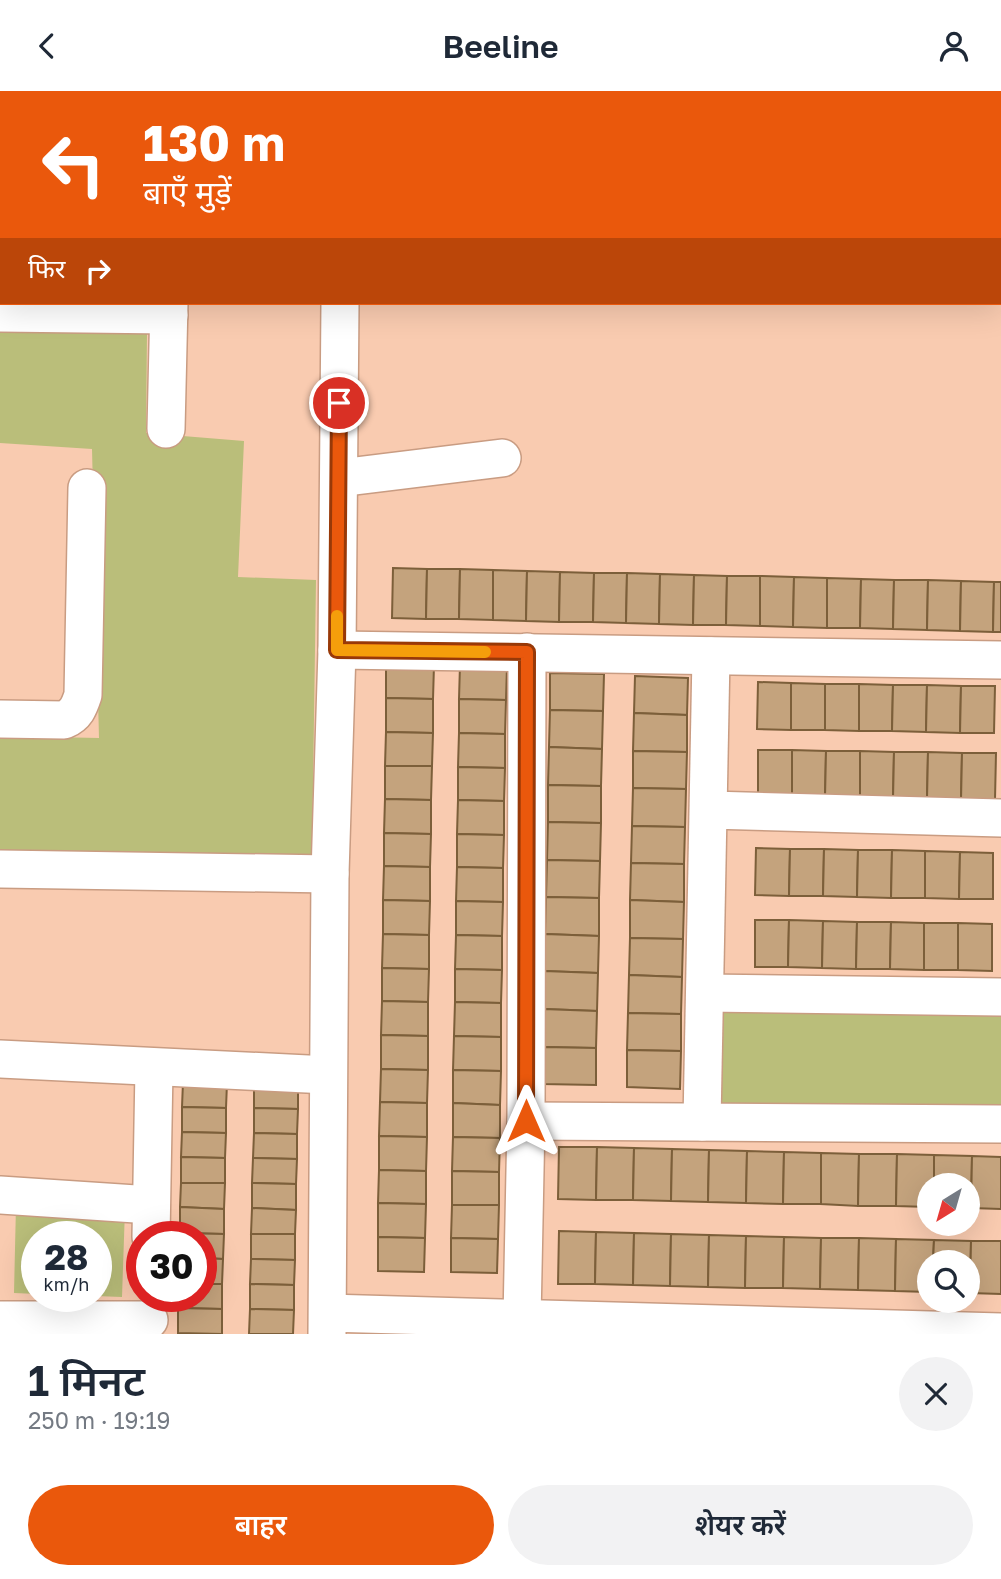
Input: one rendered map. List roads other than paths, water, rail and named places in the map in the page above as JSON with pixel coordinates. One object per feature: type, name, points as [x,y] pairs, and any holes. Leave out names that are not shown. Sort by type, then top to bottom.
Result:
[{"type":"street","points":[[340,305],[337,650],[330,874],[327,1324],[522,1319],[1001,1332]]},
{"type":"street","points":[[0,313],[47,307],[169,309],[166,429]]},
{"type":"street","points":[[339,478],[502,458]]},
{"type":"street","points":[[0,719],[64,720],[72,717],[79,707],[83,695],[87,488]]},
{"type":"street","points":[[337,650],[1001,660]]},
{"type":"street","points":[[522,1319],[526,1121],[527,652]]},
{"type":"street","points":[[702,1122],[711,656]]},
{"type":"street","points":[[709,810],[1001,818]]},
{"type":"street","points":[[0,869],[330,874]]},
{"type":"street","points":[[705,993],[1001,997]]},
{"type":"street","points":[[0,1059],[328,1075]]},
{"type":"street","points":[[0,1195],[151,1221],[154,1068]]},
{"type":"street","points":[[526,1121],[1001,1124]]},
{"type":"street","points":[[17,1325],[149,1317]]}]
